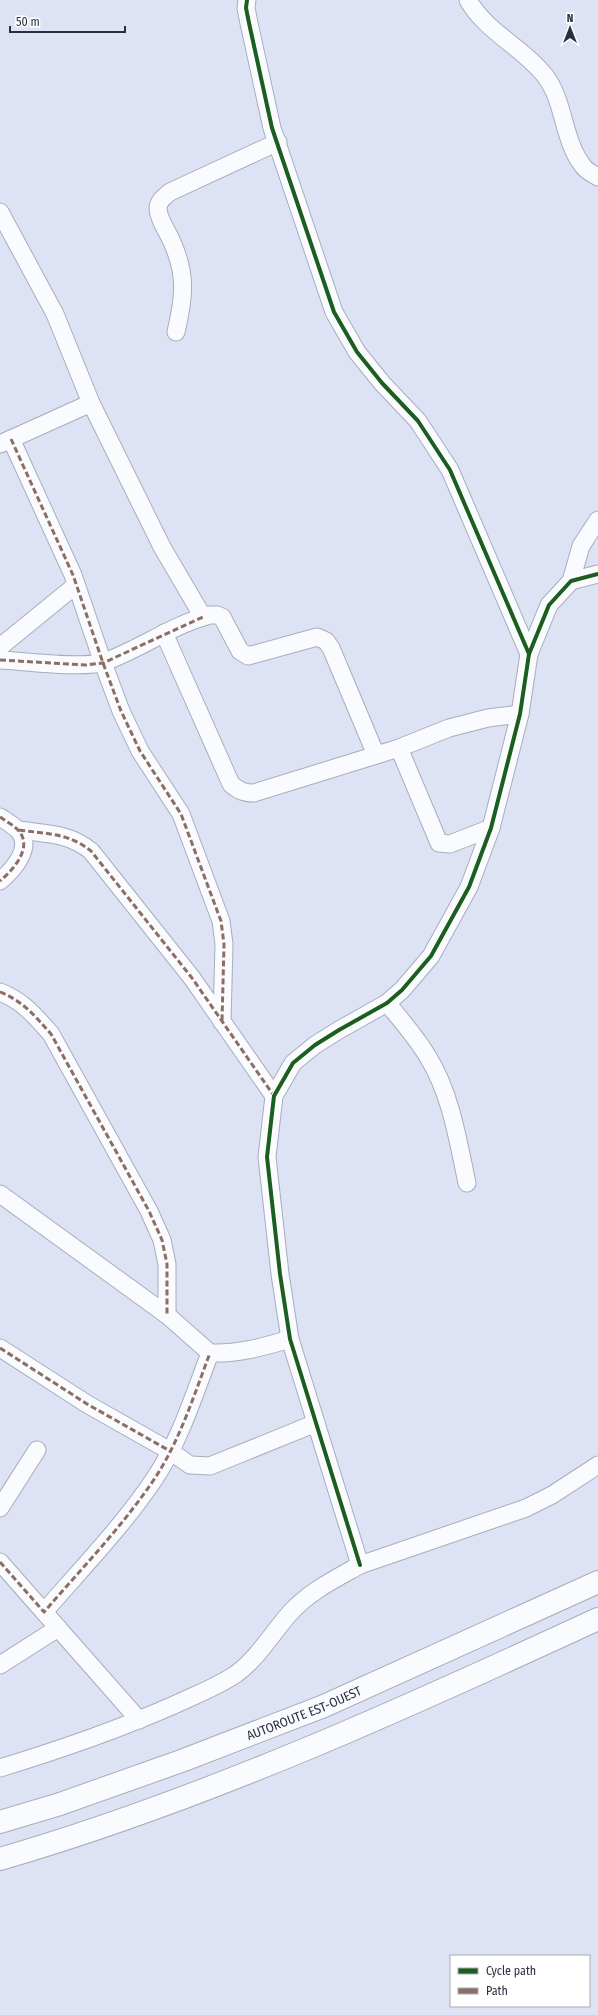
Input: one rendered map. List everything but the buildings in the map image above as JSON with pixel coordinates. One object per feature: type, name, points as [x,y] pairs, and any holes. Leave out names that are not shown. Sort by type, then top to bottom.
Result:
[{"type":"highway","name":"AUTOROUTE EST-OUEST","points":[[0,1822],[60,1804],[184,1760],[324,1706],[598,1582]]},
{"type":"highway","points":[[0,1859],[72,1838],[340,1735],[598,1619]]},
{"type":"street","points":[[247,0],[246,8],[265,105],[334,312],[357,352],[382,383],[418,421],[450,470],[528,654]]},
{"type":"street","points":[[468,0],[480,15],[546,77],[558,99],[576,155],[584,168],[598,177]]},
{"type":"street","points":[[176,332],[182,302],[182,268],[177,253],[160,217],[158,207],[161,199],[170,192],[278,142]]},
{"type":"street","points":[[0,212],[55,314],[91,403],[162,547],[203,617]]},
{"type":"street","points":[[91,403],[6,441],[76,584],[102,663],[140,751],[181,814],[222,921],[224,944],[222,1022]]},
{"type":"street","points":[[360,1565],[290,1339],[280,1274],[267,1157],[274,1096],[293,1063],[315,1045],[387,1003],[402,990],[431,956],[469,887],[491,828],[520,714],[528,654],[550,605],[571,581],[581,546],[598,520]]},
{"type":"street","points":[[571,581],[598,574]]},
{"type":"street","points":[[0,647],[76,584]]},
{"type":"street","points":[[0,660],[86,665],[102,663],[164,633],[203,617],[217,615],[222,618],[240,651],[248,656],[317,637],[326,641],[331,648],[376,755]]},
{"type":"street","points":[[164,633],[231,784],[237,790],[245,793],[254,793],[399,748],[449,728],[488,718],[520,714]]},
{"type":"street","points":[[399,748],[439,844],[450,844],[491,828]]},
{"type":"street","points":[[0,817],[19,830],[62,836],[79,842],[91,851],[192,978],[274,1096]]},
{"type":"street","points":[[0,881],[10,872],[20,858],[24,844],[19,830]]},
{"type":"street","points":[[0,992],[14,997],[29,1009],[51,1034],[149,1211],[162,1240],[167,1264],[167,1315]]},
{"type":"street","points":[[387,1003],[429,1058],[444,1093],[453,1123],[467,1184]]},
{"type":"street","points":[[0,1194],[167,1315],[210,1353],[228,1353],[252,1350],[290,1339]]},
{"type":"street","points":[[0,1348],[87,1404],[170,1451],[190,1466],[210,1466],[316,1423]]},
{"type":"street","points":[[44,1612],[115,1530],[155,1478],[170,1451],[186,1415],[210,1353]]},
{"type":"street","points":[[0,1508],[37,1450]]},
{"type":"street","points":[[0,1768],[66,1747],[139,1720],[210,1688],[237,1673],[261,1648],[291,1612],[310,1594],[360,1565],[526,1508],[552,1495],[598,1465]]},
{"type":"street","points":[[0,1562],[139,1720]]},
{"type":"street","points":[[0,1665],[58,1628]]},
{"type":"marked path","points":[[11,439],[73,575],[121,711],[140,751],[181,814],[221,921],[224,944],[222,1022]]},
{"type":"marked path","points":[[0,660],[86,665],[103,663],[203,617]]},
{"type":"marked path","points":[[0,817],[18,830],[24,844],[23,851],[16,865],[0,881]]},
{"type":"marked path","points":[[19,830],[57,835],[83,845],[91,851],[192,978],[274,1096]]},
{"type":"marked path","points":[[0,992],[22,1004],[51,1034],[149,1211],[162,1240],[167,1264],[167,1315]]},
{"type":"marked path","points":[[0,1348],[87,1404],[170,1451]]},
{"type":"marked path","points":[[0,1562],[44,1612],[116,1530],[143,1496],[155,1478],[179,1433],[210,1353]]},
{"type":"cycle path","points":[[247,0],[246,8],[272,128],[334,312],[357,352],[382,383],[418,421],[450,470],[529,654]]},
{"type":"cycle path","points":[[360,1565],[290,1339],[280,1274],[267,1157],[274,1096],[293,1063],[315,1045],[387,1003],[402,990],[431,956],[469,887],[491,828],[520,714],[529,654],[549,605],[571,581],[598,574]]}]
